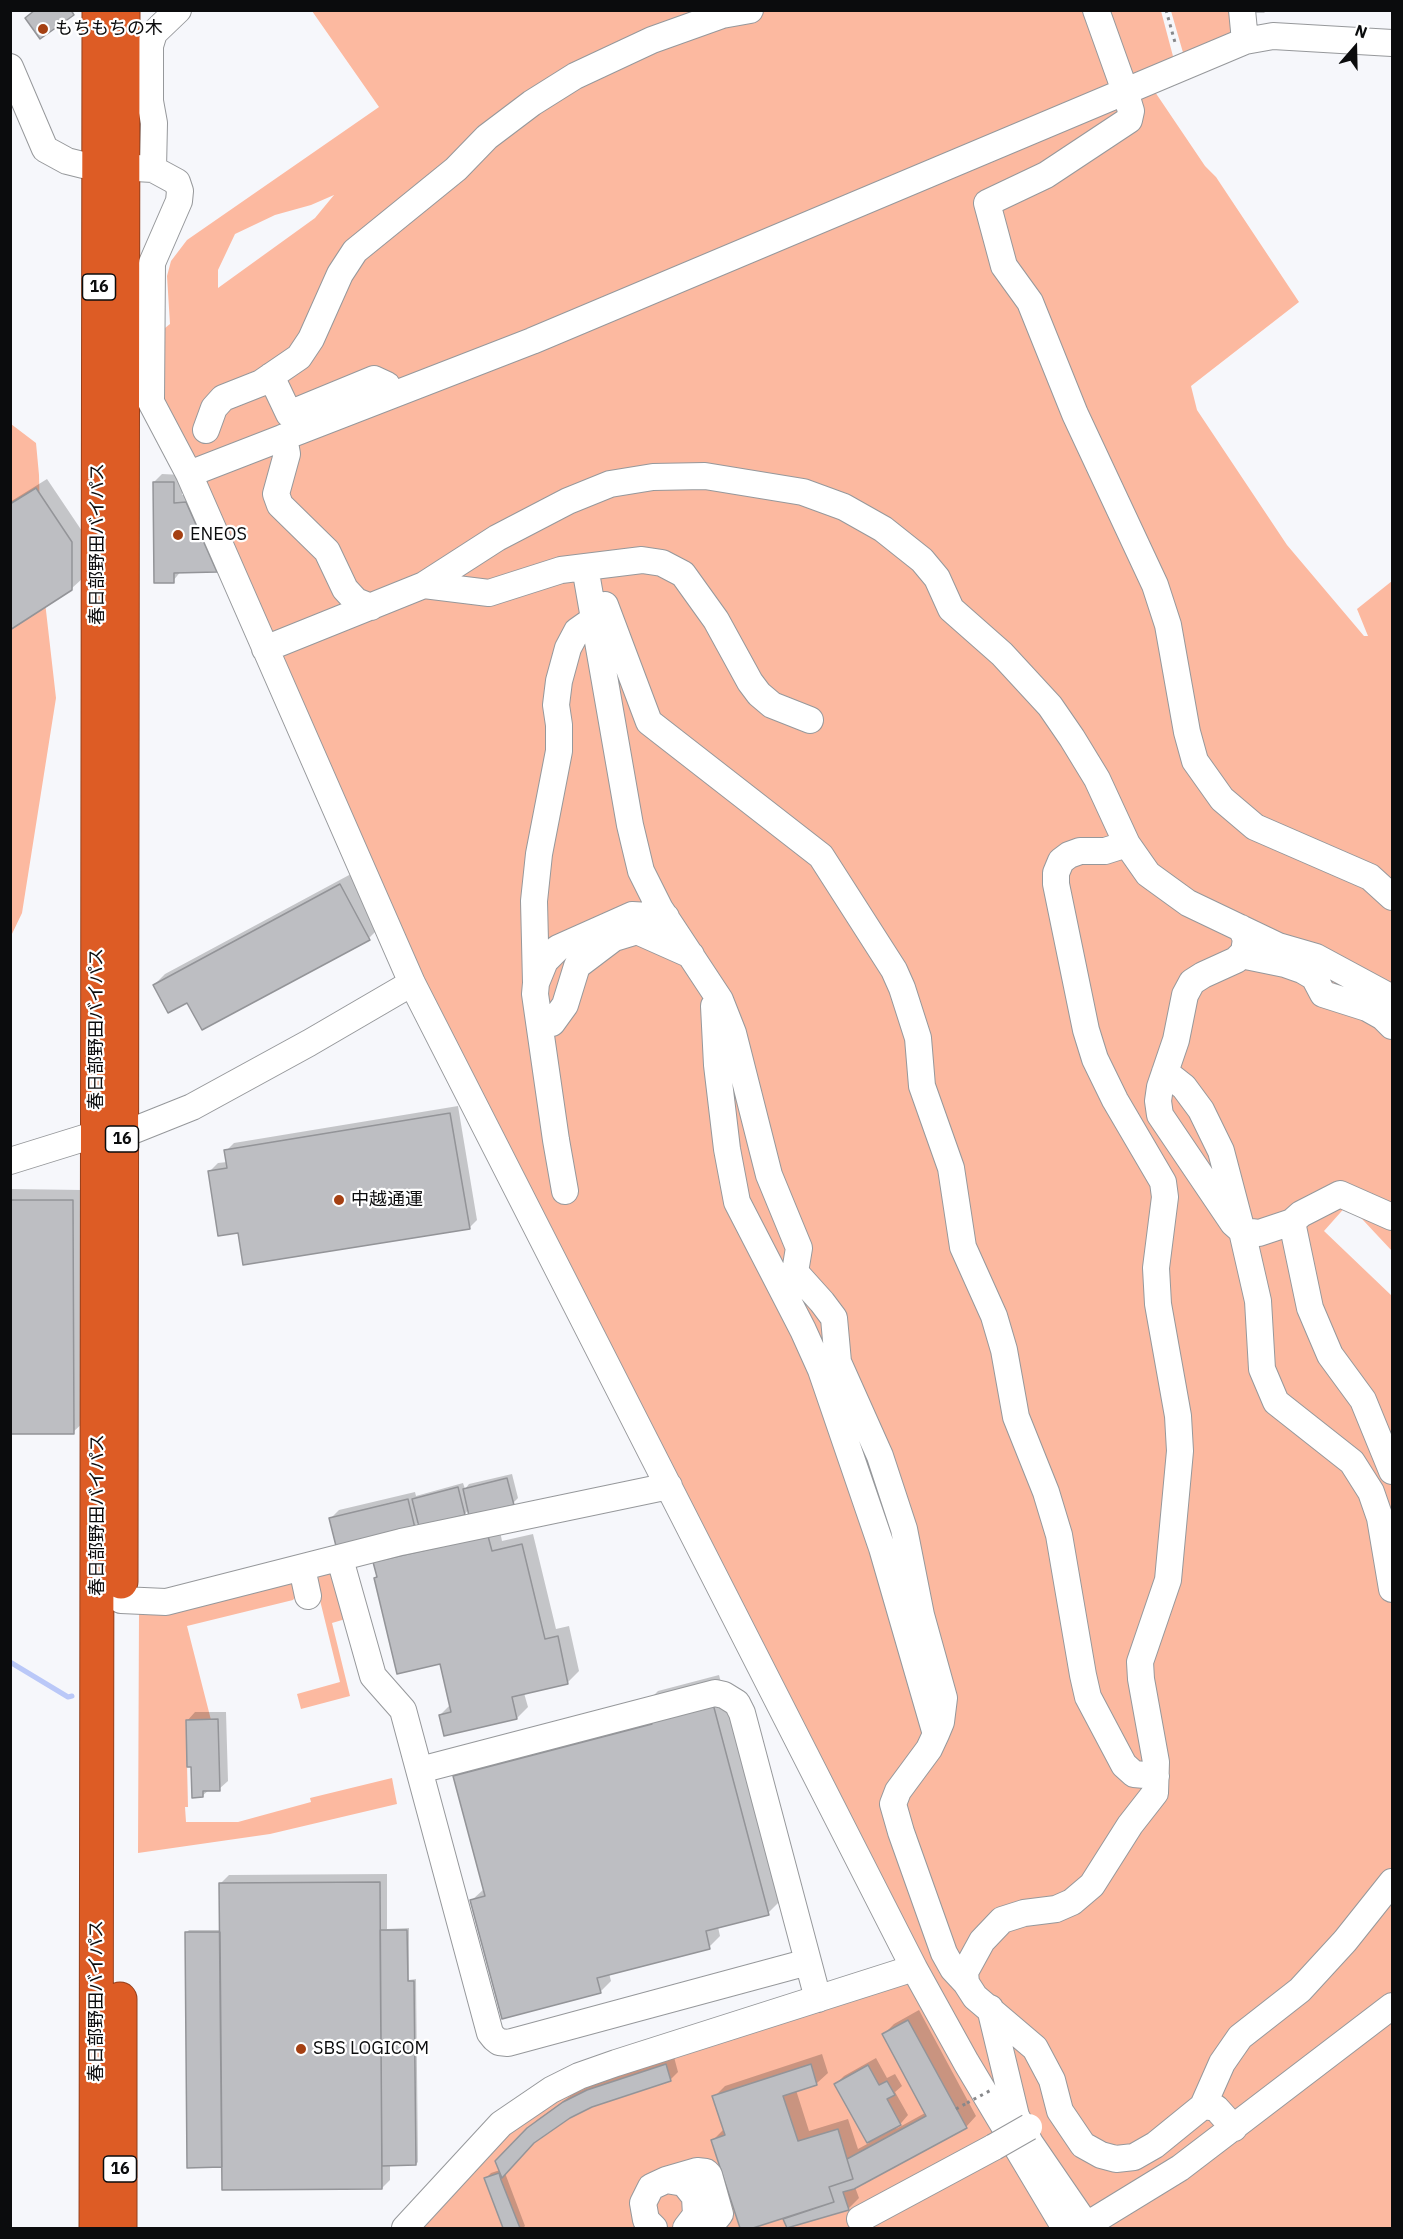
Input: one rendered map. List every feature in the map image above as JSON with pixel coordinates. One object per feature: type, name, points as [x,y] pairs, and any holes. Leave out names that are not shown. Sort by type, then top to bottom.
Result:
[{"type":"highway","name":"春日部野田バイパス","points":[[99,10],[125,167]]},
{"type":"highway","name":"春日部野田バイパス","points":[[96,2229],[98,1663],[125,167],[123,10]]},
{"type":"highway","name":"春日部野田バイパス","points":[[109,1135],[121,1600],[120,2229]]},
{"type":"street","points":[[125,167],[154,123],[150,101],[150,46],[154,33],[178,10]]},
{"type":"street","points":[[206,430],[214,408],[223,398],[261,383],[299,357],[311,339],[340,274],[355,251],[456,169],[487,137],[532,103],[575,76],[652,40],[723,15],[750,10]]},
{"type":"street","points":[[1096,10],[1125,91],[1131,111],[1129,120],[1046,175],[987,203],[1004,266],[1030,302],[1075,414],[1155,585],[1168,625],[1187,732],[1195,761],[1222,799],[1255,827],[1370,878],[1392,897]]},
{"type":"street","points":[[1242,10],[1245,41]]},
{"type":"street","points":[[189,474],[614,307],[1245,41],[1274,36],[1392,44]]},
{"type":"street","points":[[10,67],[45,149],[67,161],[125,167],[177,182],[180,191],[179,201],[152,263],[151,402],[189,474],[412,983],[914,1968],[966,2062],[1082,2228]]},
{"type":"street","points":[[271,376],[289,414],[374,379],[387,385],[392,395]]},
{"type":"street","points":[[284,437],[287,454],[276,494],[280,505],[327,551],[345,589],[356,601],[371,607]]},
{"type":"street","points":[[265,650],[424,585],[497,538],[568,501],[610,484],[653,477],[705,476],[803,492],[844,507],[883,529],[922,560],[937,579],[951,609],[1002,654],[1050,706],[1097,779],[1127,844],[1148,874],[1242,945],[1302,970],[1314,977],[1323,994],[1367,1008],[1383,1017],[1392,1026]]},
{"type":"street","points":[[424,585],[489,593],[561,570],[642,560],[662,563],[683,574],[716,620],[759,694],[772,705],[810,720]]},
{"type":"street","points":[[585,567],[610,649],[630,825],[641,871],[666,917],[720,1000],[733,1033],[769,1175],[799,1248],[795,1272],[834,1318],[838,1362],[880,1456],[904,1529],[921,1615],[944,1698],[941,1722],[936,1734],[898,1791],[893,1804],[944,1953],[953,1969],[975,1997],[1035,2048],[1052,2080],[1060,2111],[1083,2145],[1101,2155],[1116,2159],[1134,2157],[1155,2145],[1203,2106],[1222,2063],[1240,2037],[1300,1990],[1345,1941],[1392,1881]]},
{"type":"street","points":[[565,1191],[539,1018],[534,901],[539,854],[559,751],[560,725],[556,705],[559,681],[568,648],[577,631],[600,612]]},
{"type":"street","points":[[610,649],[649,722],[821,856],[898,979],[918,1038],[922,1086],[951,1168],[963,1247],[994,1316],[1004,1350],[1016,1417],[1046,1492],[1059,1535],[1083,1675],[1089,1697],[1124,1766],[1134,1774],[1156,1776]]},
{"type":"street","points":[[966,1983],[965,1972],[982,1941],[1002,1920],[1024,1913],[1056,1909],[1072,1902],[1092,1885],[1130,1825],[1155,1793],[1156,1762],[1140,1662],[1168,1580],[1180,1451],[1178,1416],[1158,1304],[1156,1268],[1165,1197],[1162,1182],[1095,1059],[1086,1030],[1056,884],[1056,873],[1061,861],[1069,855],[1080,851],[1105,850],[1127,844]]},
{"type":"street","points":[[536,982],[545,961],[558,948],[632,915],[666,917]]},
{"type":"street","points":[[539,1018],[547,1024],[552,1023],[565,1005],[577,966],[614,938],[637,931],[691,955]]},
{"type":"street","points":[[1392,998],[1316,957],[1278,946],[1242,945],[1192,982],[1185,995],[1176,1040],[1158,1101],[1160,1115],[1233,1223],[1242,1231],[1259,1233],[1292,1222],[1300,1214],[1340,1194],[1392,1217]]},
{"type":"street","points":[[10,1161],[109,1135],[192,1107],[412,983]]},
{"type":"street","points":[[713,988],[718,1076],[727,1149],[737,1202],[803,1330],[820,1370],[882,1548],[936,1734]]},
{"type":"street","points":[[1165,1072],[1184,1087],[1201,1110],[1221,1151],[1258,1301],[1262,1369],[1276,1402],[1353,1462],[1371,1492],[1380,1518],[1392,1589]]},
{"type":"street","points":[[1292,1222],[1310,1308],[1330,1355],[1363,1400],[1392,1471]]},
{"type":"street","points":[[121,1600],[166,1602],[401,1542],[669,1486]]},
{"type":"street","points":[[340,1559],[373,1676],[403,1710],[490,2033],[499,2042],[508,2043],[808,1962]]},
{"type":"street","points":[[302,1568],[308,1596]]},
{"type":"street","points":[[420,1770],[715,1693],[724,1695],[737,1703],[742,1713],[818,1999]]},
{"type":"street","points":[[405,2229],[501,2124],[551,2090],[579,2076],[616,2063],[914,1968]]},
{"type":"street","points":[[1082,2228],[1180,2168],[1392,2006]]},
{"type":"street","points":[[990,2008],[1016,2116],[1082,2228]]},
{"type":"street","points":[[1203,2106],[1216,2108],[1234,2128]]},
{"type":"street","points":[[859,2216],[1060,2111]]},
{"type":"street","points":[[638,2229],[643,2203],[651,2187],[666,2180],[684,2183],[695,2197],[696,2215],[688,2229]]},
{"type":"street","points":[[643,2203],[646,2220],[654,2229]]},
{"type":"path","points":[[1166,10],[1182,69]]},
{"type":"path","points":[[956,2109],[993,2089]]},
{"type":"shaded area","points":[[312,11],[1161,11],[1174,60],[1153,89],[1205,166],[1216,177],[1299,302],[1191,386],[1197,410],[1287,545],[1364,636],[1368,636],[1357,609],[1392,581],[1392,1251],[1348,1204],[1324,1231],[1392,1296],[1392,2228],[419,2228],[501,2138],[567,2092],[904,1980],[909,1983],[997,2104],[419,970],[161,396],[160,332],[170,324],[167,276],[171,261],[187,240],[379,107]],"holes":[[[334,195],[315,218],[218,288],[218,270],[235,234],[275,215],[311,205]]]},
{"type":"shaded area","points":[[1171,11],[1239,11],[1241,34],[1184,56]]},
{"type":"shaded area","points":[[11,424],[36,443],[41,567],[56,698],[22,913],[11,936]]},
{"type":"shaded area","points":[[332,1573],[349,1618],[332,1623],[350,1696],[301,1709],[297,1694],[340,1682],[316,1584],[319,1576]]},
{"type":"shaded area","points":[[294,1583],[296,1596],[293,1600],[187,1626],[211,1720],[186,1720],[188,1807],[185,1807],[186,1822],[238,1822],[311,1802],[310,1798],[392,1778],[397,1804],[270,1834],[138,1853],[139,1612]]},
{"type":"building","name":"もちもちの木","points":[[35,10],[71,10],[74,15],[40,39],[25,18]]},
{"type":"building","points":[[153,482],[174,482],[174,503],[186,502],[217,572],[174,573],[174,583],[154,583]]},
{"type":"building","points":[[36,488],[72,542],[72,590],[10,630],[10,504]]},
{"type":"building","points":[[340,884],[370,940],[202,1030],[187,1003],[168,1013],[153,985]]},
{"type":"building","name":"中越通運","points":[[450,1113],[470,1229],[243,1265],[238,1233],[218,1236],[208,1171],[227,1168],[224,1150]]},
{"type":"building","points":[[10,1200],[73,1200],[74,1434],[10,1434]]},
{"type":"building","points":[[507,1478],[514,1505],[469,1516],[463,1489]]},
{"type":"building","points":[[458,1487],[465,1515],[419,1527],[412,1499]]},
{"type":"building","points":[[408,1499],[415,1528],[336,1546],[329,1518]]},
{"type":"building","points":[[488,1536],[492,1551],[522,1544],[545,1639],[558,1636],[568,1684],[512,1697],[517,1719],[444,1736],[439,1715],[451,1712],[440,1664],[397,1674],[374,1578],[377,1577],[373,1562]]},
{"type":"building","points":[[708,1685],[769,1915],[706,1931],[710,1949],[597,1978],[601,1993],[502,2019],[470,1900],[485,1896],[453,1776],[652,1724],[646,1701]]},
{"type":"building","points":[[218,1719],[220,1791],[203,1791],[203,1797],[192,1798],[191,1767],[187,1767],[186,1720]]},
{"type":"building","name":"SBS LOGICOM","points":[[380,1882],[382,2189],[222,2190],[219,1883]]},
{"type":"building","points":[[380,1930],[407,1930],[408,1981],[414,1981],[416,2165],[382,2166]]},
{"type":"building","points":[[185,1932],[220,1932],[222,2167],[187,2168]]},
{"type":"building","points":[[908,2020],[967,2128],[854,2189],[843,2192],[849,2210],[787,2228],[783,2219],[834,2202],[829,2187],[853,2179],[847,2159],[926,2116],[882,2034]]},
{"type":"building","points":[[666,2064],[671,2081],[592,2107],[570,2118],[534,2143],[502,2178],[495,2161],[527,2128],[563,2102],[587,2090]]},
{"type":"building","points":[[811,2064],[817,2085],[783,2096],[798,2141],[838,2129],[853,2179],[829,2187],[834,2202],[753,2228],[740,2228],[711,2140],[725,2135],[712,2096]]},
{"type":"building","points":[[868,2065],[879,2085],[887,2081],[895,2095],[887,2099],[901,2125],[867,2143],[834,2084]]},
{"type":"building","points":[[499,2173],[520,2228],[503,2228],[484,2178]]},
{"type":"waterway","points":[[10,1662],[68,1697],[72,1696]]},
{"type":"place","name":"もちもちの木","points":[[43,29]]},
{"type":"place","name":"ENEOS","points":[[178,535]]},
{"type":"place","name":"中越通運","points":[[339,1200]]},
{"type":"place","name":"SBS LOGICOM","points":[[301,2049]]}]
